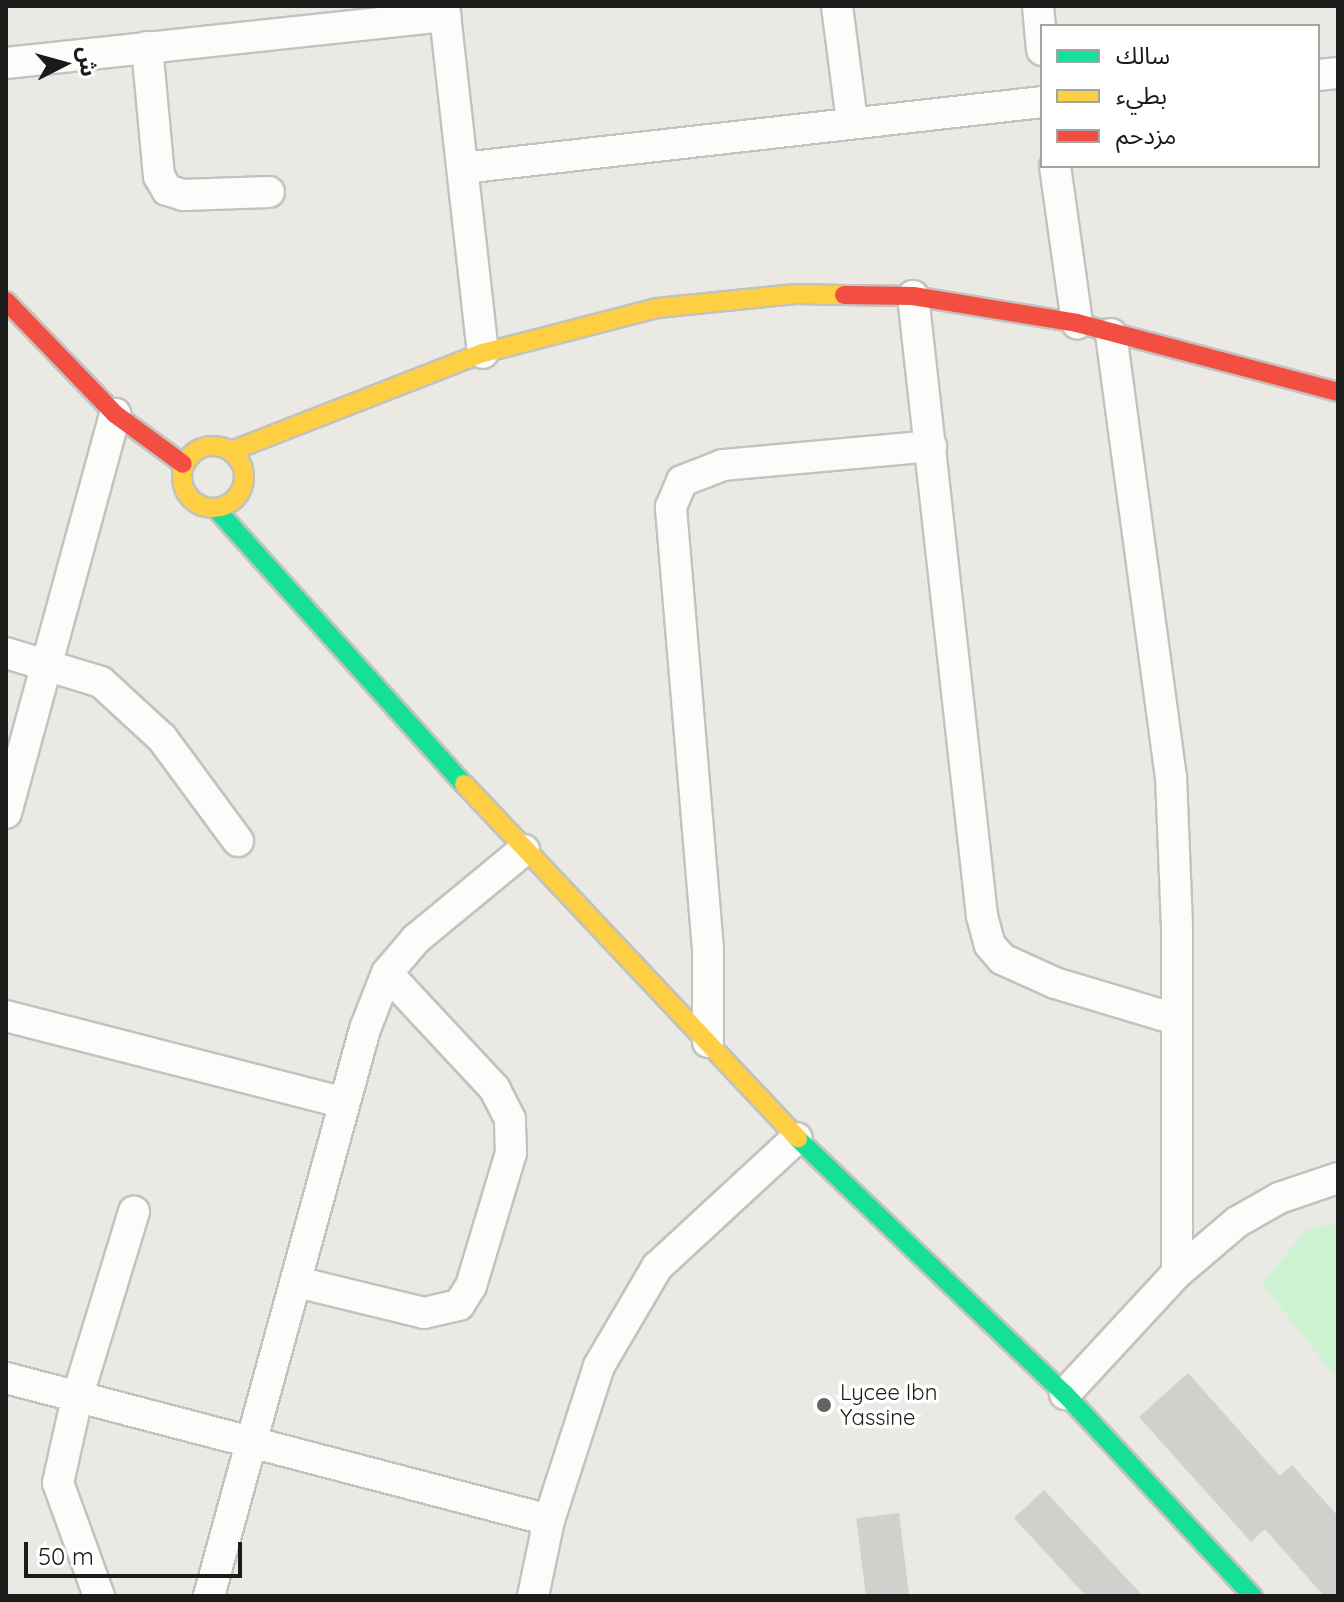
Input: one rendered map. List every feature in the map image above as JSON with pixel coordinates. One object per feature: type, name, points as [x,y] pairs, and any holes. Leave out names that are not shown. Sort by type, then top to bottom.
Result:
[{"type":"street","points":[[837,6],[852,122]]},
{"type":"street","points":[[1038,6],[1040,28]]},
{"type":"street","points":[[6,63],[445,11],[483,353]]},
{"type":"street","points":[[147,47],[159,176],[167,190],[183,195],[269,192]]},
{"type":"street","points":[[463,168],[1040,102]]},
{"type":"street","points":[[1055,168],[1077,323]]},
{"type":"street","points":[[1253,1596],[1065,1394],[797,1138],[524,850],[216,509],[187,496],[181,480],[183,464],[204,446],[231,451],[483,353],[657,308],[795,294],[913,296],[1077,323],[1338,392]]},
{"type":"street","points":[[913,296],[982,916],[990,945],[1002,959],[1055,983],[1175,1019]]},
{"type":"street","points":[[6,301],[115,414],[183,464]]},
{"type":"street","points":[[1111,334],[1171,777],[1177,1273]]},
{"type":"street","points":[[6,813],[115,414]]},
{"type":"street","points":[[708,1042],[708,949],[671,507],[682,481],[723,465],[931,446]]},
{"type":"street","points":[[216,509],[240,492],[241,463],[231,451]]},
{"type":"street","points":[[6,653],[101,682],[162,738],[238,841]]},
{"type":"street","points":[[209,1596],[344,1103],[387,973],[416,939],[524,850]]},
{"type":"street","points":[[297,1282],[424,1313],[459,1305],[471,1286],[511,1153],[510,1119],[495,1089],[387,973]]},
{"type":"street","points":[[6,1016],[344,1103]]},
{"type":"street","points":[[533,1596],[549,1520],[599,1366],[657,1267],[797,1138]]},
{"type":"street","points":[[1065,1394],[1177,1273],[1237,1222],[1279,1198],[1338,1178]]},
{"type":"street","points":[[99,1596],[58,1483],[77,1398],[134,1211]]},
{"type":"street","points":[[6,1378],[251,1445],[549,1520]]},
{"type":"green space","points":[[1338,1222],[1338,1380],[1262,1284],[1306,1230]]},
{"type":"building","points":[[1188,1373],[1280,1476],[1292,1465],[1338,1516],[1338,1596],[1324,1596],[1265,1529],[1251,1542],[1139,1417]]},
{"type":"building","points":[[1044,1490],[1143,1596],[1086,1596],[1014,1518]]},
{"type":"building","points":[[899,1513],[909,1596],[866,1596],[856,1518]]},
{"type":"traffic: fast","points":[[216,509],[464,784]]},
{"type":"traffic: fast","points":[[798,1139],[1065,1394],[1253,1596]]},
{"type":"traffic: slow","points":[[231,451],[483,353],[657,308],[795,294],[844,295]]},
{"type":"traffic: slow","points":[[213,446],[225,448],[235,455],[242,465],[244,477],[242,489],[235,499],[225,506],[213,508],[201,506],[191,499],[184,489],[182,477],[184,465],[191,455],[201,448],[213,446]]},
{"type":"traffic: slow","points":[[464,784],[798,1139]]},
{"type":"traffic: jam","points":[[844,295],[913,296],[1077,323],[1338,392]]},
{"type":"traffic: jam","points":[[6,301],[115,414],[183,464]]},
{"type":"place","name":"Lycee Ibn Yassine","points":[[824,1405]]}]
